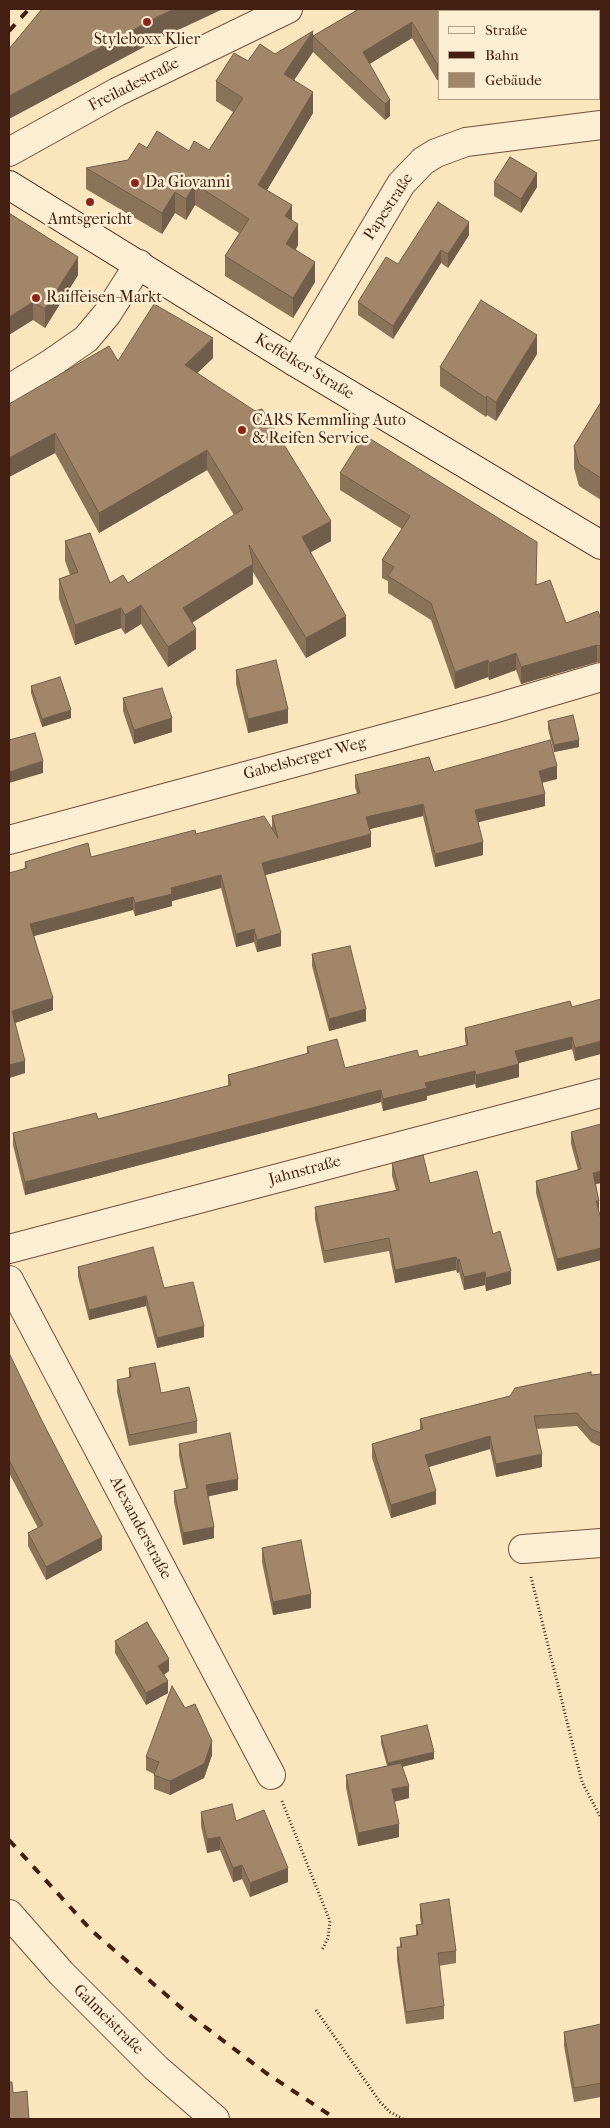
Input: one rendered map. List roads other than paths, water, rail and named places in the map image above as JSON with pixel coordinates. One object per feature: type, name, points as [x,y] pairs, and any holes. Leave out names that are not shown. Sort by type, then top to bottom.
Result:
[{"type":"street","name":"Freiladestraße","points":[[9,152],[117,92],[288,9]]},
{"type":"street","name":"Papestraße","points":[[295,362],[401,184],[423,161],[436,152],[466,142],[601,125]]},
{"type":"street","name":"Keffelker Straße","points":[[9,185],[295,362],[601,545]]},
{"type":"street","points":[[9,389],[86,339],[108,314],[139,264]]},
{"type":"street","name":"Gabelsberger Weg","points":[[9,840],[601,677]]},
{"type":"street","name":"Jahnstraße","points":[[9,1249],[601,1092]]},
{"type":"street","name":"Alexanderstraße","points":[[9,1280],[271,1775]]},
{"type":"street","points":[[523,1549],[601,1543]]},
{"type":"street","name":"Galmeistraße","points":[[9,1914],[62,1974],[143,2056],[215,2119]]},
{"type":"railway","points":[[9,31],[29,9]]},
{"type":"railway","points":[[9,1840],[92,1931],[192,2017],[266,2073],[336,2119]]},
{"type":"place","name":"Styleboxx Klier","points":[[147,22]]},
{"type":"place","name":"Da Giovanni","points":[[135,183]]},
{"type":"place","name":"Amtsgericht","points":[[90,202]]},
{"type":"place","name":"Raiffeisen-Markt","points":[[36,298]]},
{"type":"place","name":"CARS Kemmling Auto & Reifen Service","points":[[242,430]]}]
